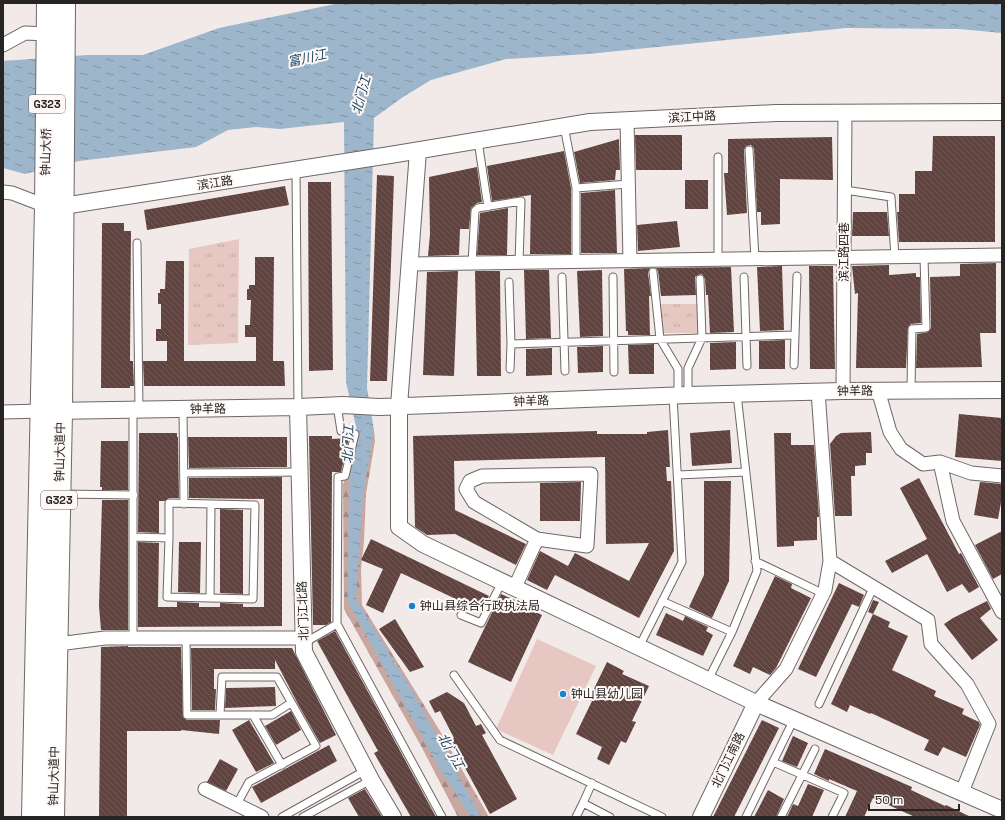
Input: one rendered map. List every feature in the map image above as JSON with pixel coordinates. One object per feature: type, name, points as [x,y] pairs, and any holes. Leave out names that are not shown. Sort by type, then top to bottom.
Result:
[{"type":"highway","name":"G323","points":[[48,3],[53,28]]},
{"type":"highway","name":"G323","points":[[53,28],[64,3]]},
{"type":"highway","name":"钟山大桥","points":[[53,28],[55,182]]},
{"type":"highway","name":"钟山大道中","points":[[32,817],[46,646],[55,182]]},
{"type":"highway","name":"钟山大道中","points":[[46,646],[53,817]]},
{"type":"street","points":[[3,45],[25,33],[53,28]]},
{"type":"street","name":"滨江路四巷","points":[[843,391],[845,112]]},
{"type":"street","name":"滨江中路","points":[[385,156],[590,122],[776,113],[1002,112]]},
{"type":"street","points":[[627,120],[630,261]]},
{"type":"street","points":[[418,151],[399,406],[399,527],[423,544],[756,703],[1002,810]]},
{"type":"street","name":"滨江路","points":[[54,206],[385,156]]},
{"type":"street","points":[[3,192],[12,193],[54,206]]},
{"type":"street","points":[[410,264],[1002,255]]},
{"type":"street","points":[[878,390],[890,432],[901,449],[923,464],[940,462],[970,473],[1002,476]]},
{"type":"street","name":"钟羊路","points":[[51,411],[340,405],[379,407],[818,391],[1002,390]]},
{"type":"street","points":[[756,703],[786,669],[825,590],[830,560],[818,391]]},
{"type":"street","name":"北门江北路","points":[[298,407],[304,652],[393,817]]},
{"type":"street","points":[[3,412],[51,411]]},
{"type":"street","points":[[940,462],[953,521],[1002,612]]},
{"type":"street","points":[[591,474],[587,546],[537,539],[474,502],[466,489],[470,481],[482,476],[591,474]]},
{"type":"street","points":[[509,585],[537,539]]},
{"type":"street","points":[[830,560],[928,620],[931,644],[967,684],[989,724],[962,792]]},
{"type":"street","points":[[46,646],[105,638],[304,640]]},
{"type":"street","name":"北门江南路","points":[[701,817],[756,703]]},
{"type":"street","points":[[205,788],[243,810],[262,817]]},
{"type":"lane","points":[[564,126],[576,188],[576,262]]},
{"type":"lane","points":[[478,141],[488,206]]},
{"type":"lane","points":[[750,150],[755,259]]},
{"type":"lane","points":[[718,157],[718,260]]},
{"type":"lane","points":[[296,170],[298,407]]},
{"type":"lane","points":[[576,188],[628,184]]},
{"type":"lane","points":[[845,190],[890,197],[895,257]]},
{"type":"lane","points":[[472,263],[474,211],[478,208],[521,201],[519,263]]},
{"type":"lane","points":[[133,638],[137,242]]},
{"type":"lane","points":[[911,391],[912,329],[926,328],[924,257]]},
{"type":"lane","points":[[639,647],[682,562],[678,475],[680,396],[678,369],[660,339],[653,272]]},
{"type":"lane","points":[[794,365],[797,276]]},
{"type":"lane","points":[[562,277],[565,371]]},
{"type":"lane","points":[[613,277],[614,372]]},
{"type":"lane","points":[[744,277],[747,366]]},
{"type":"lane","points":[[680,396],[688,368],[702,338],[700,278]]},
{"type":"lane","points":[[509,282],[511,344],[510,370]]},
{"type":"lane","points":[[511,344],[795,335]]},
{"type":"lane","points":[[708,680],[732,632],[756,571],[736,394]]},
{"type":"lane","points":[[340,405],[341,431],[355,434],[345,476],[338,478],[337,624],[442,817]]},
{"type":"lane","points":[[183,409],[184,504]]},
{"type":"lane","points":[[184,473],[300,472]]},
{"type":"lane","points":[[678,475],[746,472]]},
{"type":"lane","points":[[50,494],[134,495]]},
{"type":"lane","points":[[169,503],[184,504],[255,505],[253,599],[168,597],[169,503]]},
{"type":"lane","points":[[210,598],[211,504]]},
{"type":"lane","points":[[133,537],[169,538]]},
{"type":"lane","points":[[756,561],[824,594]]},
{"type":"lane","points":[[461,615],[482,623],[509,585]]},
{"type":"lane","points":[[819,704],[874,586]]},
{"type":"lane","points":[[662,601],[732,632]]},
{"type":"lane","points":[[304,640],[337,624]]},
{"type":"lane","points":[[186,639],[187,715],[272,715],[291,704]]},
{"type":"lane","points":[[454,675],[500,740],[592,783],[654,815],[662,817]]},
{"type":"lane","points":[[220,715],[222,677],[277,677],[316,746],[249,782],[243,810]]},
{"type":"lane","points":[[253,715],[282,764]]},
{"type":"lane","points":[[746,817],[794,719]]},
{"type":"lane","points":[[782,817],[815,749]]},
{"type":"lane","points":[[773,762],[844,793],[832,817]]},
{"type":"lane","points":[[282,817],[369,775]]},
{"type":"lane","points":[[303,817],[369,775]]},
{"type":"lane","points":[[576,817],[592,783]]},
{"type":"lane","points":[[582,803],[610,817]]},
{"type":"green space","points":[[239,239],[238,343],[188,345],[189,249]]},
{"type":"green space","points":[[659,304],[697,304],[698,333],[661,333]]},
{"type":"green space","points":[[374,430],[375,441],[366,494],[361,569],[362,605],[440,731],[489,817],[458,817],[421,746],[344,609],[343,485],[355,448],[357,431]]},
{"type":"green space","points":[[537,639],[596,666],[553,755],[496,729]]},
{"type":"water","points":[[340,3],[1002,3],[1002,33],[959,29],[846,28],[588,54],[506,59],[431,80],[403,97],[374,118],[367,388],[374,430],[363,495],[356,599],[414,694],[481,817],[471,817],[441,771],[348,602],[349,475],[357,431],[346,382],[344,122],[280,129],[256,127],[228,130],[196,147],[79,161],[25,174],[3,168],[3,61],[87,55],[143,55],[219,28]]},
{"type":"building","points":[[635,135],[682,135],[682,170],[636,170]]},
{"type":"building","points":[[933,136],[995,136],[995,242],[899,242],[897,212],[899,212],[899,194],[915,194],[915,171],[932,171]]},
{"type":"building","points":[[832,137],[833,180],[780,179],[780,224],[761,225],[761,212],[757,212],[754,149],[751,145],[746,146],[744,150],[747,213],[727,215],[724,173],[728,173],[728,139]]},
{"type":"building","points":[[619,139],[620,170],[616,170],[615,180],[580,183],[574,152]]},
{"type":"building","points":[[564,151],[571,188],[571,254],[530,254],[531,195],[492,201],[487,166]]},
{"type":"building","points":[[477,167],[482,202],[477,203],[471,208],[469,229],[460,229],[459,255],[428,256],[430,234],[429,177]]},
{"type":"building","points":[[377,175],[394,176],[387,381],[370,381]]},
{"type":"building","points":[[685,180],[708,180],[708,209],[685,209]]},
{"type":"building","points":[[308,182],[331,182],[333,370],[309,371]]},
{"type":"building","points":[[285,186],[289,205],[147,230],[144,210]]},
{"type":"building","points":[[615,190],[617,253],[581,253],[581,193]]},
{"type":"building","points":[[508,208],[507,255],[477,255],[480,213]]},
{"type":"building","points":[[853,212],[887,212],[889,236],[852,236]]},
{"type":"building","points":[[677,221],[680,247],[638,251],[637,225]]},
{"type":"building","points":[[102,223],[124,223],[124,231],[131,231],[130,361],[133,361],[134,386],[130,386],[130,388],[101,388]]},
{"type":"building","points":[[255,257],[274,257],[273,361],[284,361],[285,386],[144,386],[143,361],[167,361],[167,341],[156,341],[156,329],[161,329],[161,304],[158,304],[158,293],[160,293],[160,289],[165,289],[166,261],[184,261],[184,361],[256,361],[256,337],[245,337],[245,325],[250,325],[251,300],[247,300],[247,289],[249,289],[249,285],[255,285]]},
{"type":"building","points":[[996,263],[996,333],[980,333],[982,367],[916,368],[917,334],[928,332],[931,328],[930,277],[960,276],[960,264]]},
{"type":"building","points":[[889,265],[889,275],[916,273],[916,277],[920,277],[921,323],[911,324],[908,327],[906,368],[856,368],[858,293],[855,294],[852,266]]},
{"type":"building","points":[[782,266],[784,330],[760,331],[757,267]]},
{"type":"building","points":[[809,266],[833,266],[835,369],[810,369]]},
{"type":"building","points":[[731,267],[734,332],[710,333],[708,295],[706,295],[705,279],[702,274],[695,277],[696,295],[661,296],[658,271],[656,268]]},
{"type":"building","points":[[650,268],[648,273],[651,296],[649,296],[650,335],[628,335],[628,331],[626,331],[624,269]]},
{"type":"building","points":[[524,270],[549,270],[551,338],[526,339]]},
{"type":"building","points":[[602,270],[603,336],[580,337],[577,271]]},
{"type":"building","points":[[458,271],[454,376],[423,375],[427,272]]},
{"type":"building","points":[[475,271],[500,271],[501,376],[477,376]]},
{"type":"building","points":[[785,340],[785,369],[759,369],[759,341]]},
{"type":"building","points":[[736,342],[736,369],[710,370],[710,343]]},
{"type":"building","points":[[654,344],[654,374],[629,374],[628,345]]},
{"type":"building","points":[[603,346],[603,372],[578,373],[577,347]]},
{"type":"building","points":[[552,348],[552,375],[526,376],[526,349]]},
{"type":"building","points":[[959,414],[1002,418],[1002,461],[955,457]]},
{"type":"building","points":[[668,430],[670,467],[666,467],[667,481],[671,481],[674,551],[639,618],[555,575],[547,590],[527,580],[540,551],[568,566],[575,553],[629,581],[649,543],[606,544],[605,457],[454,461],[455,510],[526,544],[516,565],[455,534],[427,535],[415,527],[413,436],[597,431],[597,434],[647,434],[647,432]]},
{"type":"building","points":[[730,430],[732,463],[692,466],[690,433]]},
{"type":"building","points":[[871,432],[872,453],[866,453],[866,465],[855,466],[855,476],[851,476],[852,516],[835,516],[830,444],[836,436],[841,433]]},
{"type":"building","points":[[139,433],[177,433],[178,437],[179,498],[169,498],[165,501],[159,501],[159,533],[138,532]]},
{"type":"building","points":[[774,433],[791,433],[791,445],[814,445],[819,517],[817,517],[817,540],[794,541],[794,546],[777,547]]},
{"type":"building","points":[[309,436],[332,436],[332,439],[349,438],[341,472],[332,472],[331,622],[326,625],[313,625]]},
{"type":"building","points":[[188,437],[287,437],[287,467],[189,468]]},
{"type":"building","points":[[101,441],[128,441],[128,490],[102,490],[102,487],[100,487]]},
{"type":"building","points":[[282,477],[282,626],[138,627],[138,542],[159,543],[158,607],[177,607],[177,602],[199,603],[199,607],[220,607],[220,603],[243,604],[243,607],[264,607],[264,499],[189,498],[189,478]]},
{"type":"building","points":[[919,478],[959,554],[961,553],[979,587],[969,593],[962,584],[947,592],[927,554],[892,573],[885,561],[927,539],[900,488]]},
{"type":"building","points":[[704,481],[731,481],[729,581],[712,618],[689,607],[704,575]]},
{"type":"building","points":[[581,482],[580,521],[540,521],[540,483]]},
{"type":"building","points":[[980,482],[1002,484],[1002,497],[998,519],[974,515]]},
{"type":"building","points":[[102,500],[128,500],[128,630],[101,630],[99,606]]},
{"type":"building","points":[[220,509],[243,510],[243,594],[220,593]]},
{"type":"building","points":[[1002,531],[1002,574],[993,579],[975,545]]},
{"type":"building","points":[[371,539],[489,596],[481,611],[401,573],[383,613],[366,605],[383,569],[361,560]]},
{"type":"building","points":[[179,542],[201,542],[200,593],[178,592]]},
{"type":"building","points":[[775,576],[792,584],[791,588],[811,598],[776,668],[770,675],[753,667],[750,674],[733,666]]},
{"type":"building","points":[[839,583],[864,595],[859,607],[852,604],[816,677],[798,669]]},
{"type":"building","points":[[501,594],[542,615],[511,682],[468,662]]},
{"type":"building","points":[[873,600],[879,602],[873,614],[868,612]]},
{"type":"building","points":[[987,601],[991,609],[980,618],[998,640],[972,660],[944,624]]},
{"type":"building","points":[[666,613],[683,621],[685,616],[708,627],[706,631],[713,635],[703,656],[656,635]]},
{"type":"building","points":[[873,614],[890,622],[888,627],[908,636],[892,670],[936,691],[934,696],[964,709],[962,714],[979,722],[980,725],[966,757],[943,747],[938,756],[924,750],[929,740],[850,705],[847,712],[831,704]]},
{"type":"building","points":[[395,619],[424,667],[410,672],[379,629]]},
{"type":"building","points":[[335,631],[436,817],[411,817],[374,753],[378,751],[317,641]]},
{"type":"building","points":[[101,647],[181,647],[183,717],[187,720],[220,720],[219,734],[181,730],[127,731],[127,817],[99,817]]},
{"type":"building","points":[[191,648],[292,648],[336,735],[320,743],[275,660],[275,669],[214,669],[214,689],[216,689],[215,710],[192,710]]},
{"type":"building","points":[[607,662],[624,671],[622,674],[649,686],[632,721],[636,722],[626,743],[621,741],[609,765],[597,759],[602,747],[576,734],[592,701],[589,699]]},
{"type":"building","points":[[275,687],[276,706],[225,708],[226,688]]},
{"type":"building","points":[[447,692],[464,703],[476,726],[481,724],[486,733],[482,735],[517,799],[490,814],[450,740],[454,738],[440,711],[435,713],[429,701]]},
{"type":"building","points":[[291,711],[301,730],[276,745],[265,726]]},
{"type":"building","points":[[249,720],[274,763],[256,772],[232,730]]},
{"type":"building","points":[[762,720],[779,728],[734,817],[713,817]]},
{"type":"building","points":[[793,736],[808,743],[797,767],[782,761]]},
{"type":"building","points":[[329,745],[337,761],[261,803],[252,787]]},
{"type":"building","points":[[825,749],[912,787],[911,790],[971,817],[915,817],[873,798],[864,817],[845,817],[857,791],[814,774]]},
{"type":"building","points":[[220,759],[238,769],[226,791],[207,782]]},
{"type":"building","points":[[808,784],[824,790],[812,817],[787,817],[793,804],[798,806]]},
{"type":"building","points":[[365,789],[382,817],[359,817],[348,798]]},
{"type":"building","points":[[768,790],[784,799],[776,817],[754,817]]},
{"type":"place","name":"钟山县综合行政执法局","points":[[412,606]]},
{"type":"place","name":"钟山县幼儿园","points":[[563,694]]},
{"type":"water label","name":"富川江","points":[[307,58]]},
{"type":"water label","name":"北门江","points":[[361,95]]},
{"type":"water label","name":"北门江","points":[[348,444]]},
{"type":"water label","name":"北门江","points":[[451,751]]}]
